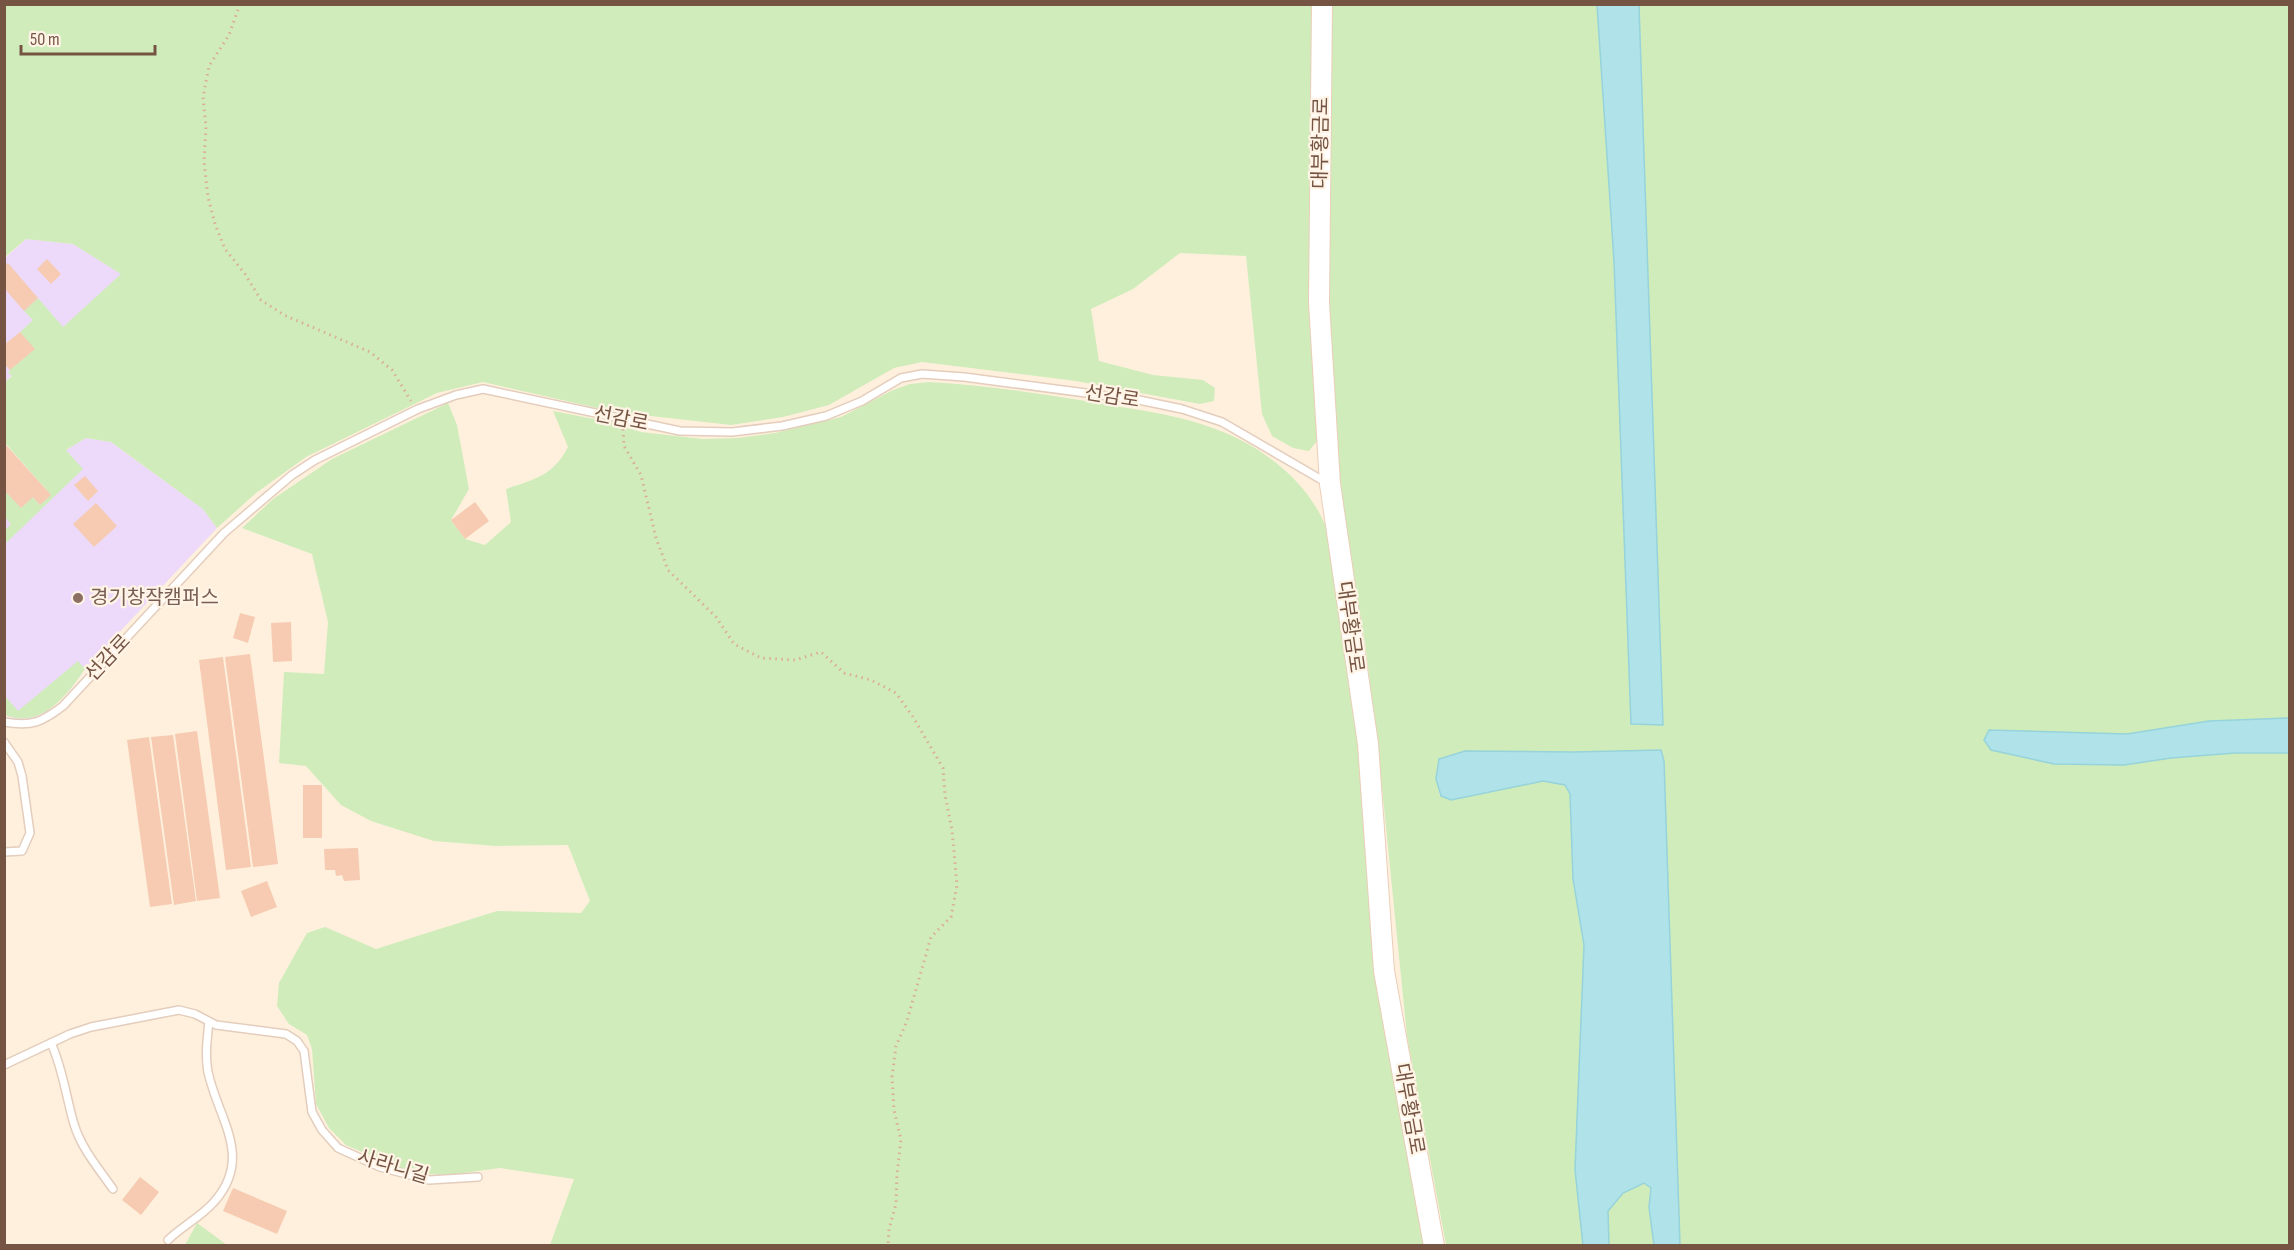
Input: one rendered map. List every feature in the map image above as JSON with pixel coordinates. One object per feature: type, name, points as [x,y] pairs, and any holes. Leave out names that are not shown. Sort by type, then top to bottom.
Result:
[{"type":"main road","name":"대부황금로","points":[[1322,4],[1319,303],[1329,484],[1368,744],[1384,971],[1434,1245]]},
{"type":"lane","name":"선감로","points":[[4,722],[18,725],[42,721],[63,706],[224,533],[292,475],[315,460],[418,409],[483,389],[680,431],[732,432],[782,426],[826,416],[862,401],[901,378],[922,374],[964,377],[1117,397],[1182,409],[1222,422],[1329,484]]},
{"type":"lane","points":[[4,742],[18,762],[30,833],[22,851],[4,852]]},
{"type":"lane","name":"사라니길","points":[[4,1065],[51,1042],[91,1027],[179,1010],[195,1014],[216,1025],[286,1034],[297,1041],[304,1051],[312,1112],[322,1130],[338,1148],[380,1167],[418,1178],[450,1181],[478,1178]]},
{"type":"lane","points":[[168,1240],[181,1227],[214,1203],[226,1185],[232,1167],[230,1134],[208,1073],[209,1022]]},
{"type":"lane","points":[[51,1042],[60,1061],[74,1125],[82,1142],[113,1189]]},
{"type":"path","points":[[240,4],[229,34],[209,66],[202,97],[206,127],[204,162],[208,197],[225,249],[245,274],[261,300],[284,315],[370,352],[392,370],[406,397],[418,409]]},
{"type":"path","points":[[622,420],[624,446],[641,475],[656,538],[668,570],[716,617],[734,644],[761,658],[795,660],[821,652],[844,673],[871,680],[896,693],[943,768],[957,885],[951,917],[931,937],[907,1022],[896,1046],[892,1077],[894,1110],[901,1140],[896,1204],[889,1229],[888,1245]]},
{"type":"shaded area","points":[[26,239],[73,244],[122,274],[63,328],[24,310],[33,320],[35,349],[8,372],[12,375],[5,382],[5,258]]},
{"type":"shaded area","name":"경기창작캠퍼스","points":[[86,438],[111,442],[203,509],[217,528],[85,669],[69,691],[46,712],[31,718],[17,719],[5,715],[4,443],[51,495],[66,450]]},
{"type":"green space","points":[[5,5],[1312,5],[1310,167],[1317,441],[1309,451],[1293,448],[1272,436],[1262,414],[1246,256],[1180,253],[1133,289],[1091,309],[1099,361],[1153,375],[1203,380],[1215,388],[1214,401],[1200,404],[1076,381],[922,362],[894,368],[829,405],[783,417],[731,425],[615,412],[483,382],[437,393],[306,457],[256,493],[217,528],[203,509],[111,442],[86,438],[66,450],[83,469],[5,544],[5,530],[11,524],[5,517],[4,490],[21,508],[33,497],[40,505],[51,495],[5,443],[5,382],[12,376],[8,372],[34,349],[20,332],[33,320],[24,311],[38,298],[63,327],[121,274],[73,244],[26,239],[5,257]]},
{"type":"green space","points":[[1330,5],[1597,5],[1614,261],[1631,723],[1663,725],[1639,5],[2289,5],[2289,718],[2209,721],[2127,734],[1990,730],[1991,750],[2054,764],[2124,765],[2170,758],[2235,753],[2289,753],[2289,1245],[1680,1245],[1664,761],[1661,750],[1574,752],[1436,779],[1440,796],[1451,800],[1543,781],[1565,785],[1570,794],[1573,879],[1584,945],[1575,1170],[1583,1245],[1446,1245],[1407,1036],[1378,748],[1365,643],[1345,528],[1334,438],[1326,297]]},
{"type":"green space","points":[[929,382],[991,387],[1072,399],[1164,415],[1207,426],[1244,442],[1279,465],[1308,495],[1319,512],[1327,530],[1353,692],[1425,1245],[550,1245],[574,1179],[500,1168],[449,1175],[425,1174],[397,1167],[346,1145],[329,1128],[316,1104],[312,1049],[307,1035],[289,1024],[277,1006],[279,983],[307,933],[325,927],[376,949],[497,911],[581,913],[590,901],[568,845],[496,846],[434,841],[371,821],[341,805],[306,766],[279,763],[284,672],[324,674],[328,622],[312,554],[242,528],[273,499],[332,459],[448,403],[457,425],[469,489],[451,520],[465,539],[485,545],[511,522],[506,489],[542,475],[556,464],[568,447],[553,411],[610,422],[641,432],[703,439],[738,438],[775,433],[841,417],[893,390],[910,384]]},
{"type":"green space","points":[[78,661],[85,669],[70,690],[52,707],[30,718],[5,715],[5,696],[18,711]]},
{"type":"green space","points":[[1644,1183],[1651,1188],[1649,1207],[1654,1245],[1609,1245],[1608,1211],[1623,1193]]},
{"type":"green space","points":[[197,1223],[227,1245],[185,1245]]},
{"type":"water","points":[[1597,5],[1639,5],[1663,725],[1631,724],[1614,261]]},
{"type":"water","points":[[2289,718],[2289,753],[2235,753],[2171,758],[2124,765],[2054,764],[1991,750],[1984,740],[1989,730],[2127,734],[2209,721]]},
{"type":"water","points":[[1661,750],[1664,761],[1680,1245],[1654,1245],[1649,1207],[1651,1188],[1644,1183],[1623,1193],[1608,1211],[1609,1245],[1583,1245],[1575,1170],[1584,945],[1573,879],[1570,794],[1565,785],[1543,781],[1451,800],[1441,796],[1436,779],[1439,759],[1465,751]]},
{"type":"building","points":[[47,259],[61,274],[51,284],[37,269]]},
{"type":"building","points":[[8,263],[38,298],[24,311],[4,288],[4,266]]},
{"type":"building","points":[[20,332],[35,349],[10,370],[4,364],[4,345]]},
{"type":"building","points":[[4,443],[51,495],[40,505],[33,497],[21,508],[4,490]]},
{"type":"building","points":[[85,476],[98,491],[88,501],[74,485]]},
{"type":"building","points":[[475,502],[489,521],[465,539],[451,520]]},
{"type":"building","points":[[96,503],[117,526],[94,547],[73,524]]},
{"type":"building","points":[[240,613],[255,617],[248,643],[233,638]]},
{"type":"building","points":[[291,622],[292,661],[273,662],[271,623]]},
{"type":"building","points":[[250,654],[278,864],[253,867],[225,657]]},
{"type":"building","points":[[223,657],[251,867],[226,870],[199,660]]},
{"type":"building","points":[[197,731],[220,898],[197,901],[175,734]]},
{"type":"building","points":[[173,735],[196,901],[174,905],[151,737]]},
{"type":"building","points":[[149,737],[172,904],[150,907],[127,740]]},
{"type":"building","points":[[303,785],[322,785],[322,838],[303,838]]},
{"type":"building","points":[[358,848],[360,880],[344,881],[342,875],[336,876],[335,870],[325,870],[324,849]]},
{"type":"building","points":[[267,881],[277,907],[251,917],[241,891]]},
{"type":"building","points":[[140,1177],[159,1192],[141,1215],[122,1200]]},
{"type":"building","points":[[233,1188],[287,1211],[277,1234],[223,1211]]},
{"type":"place","name":"경기창작캠퍼스","points":[[78,598]]}]
